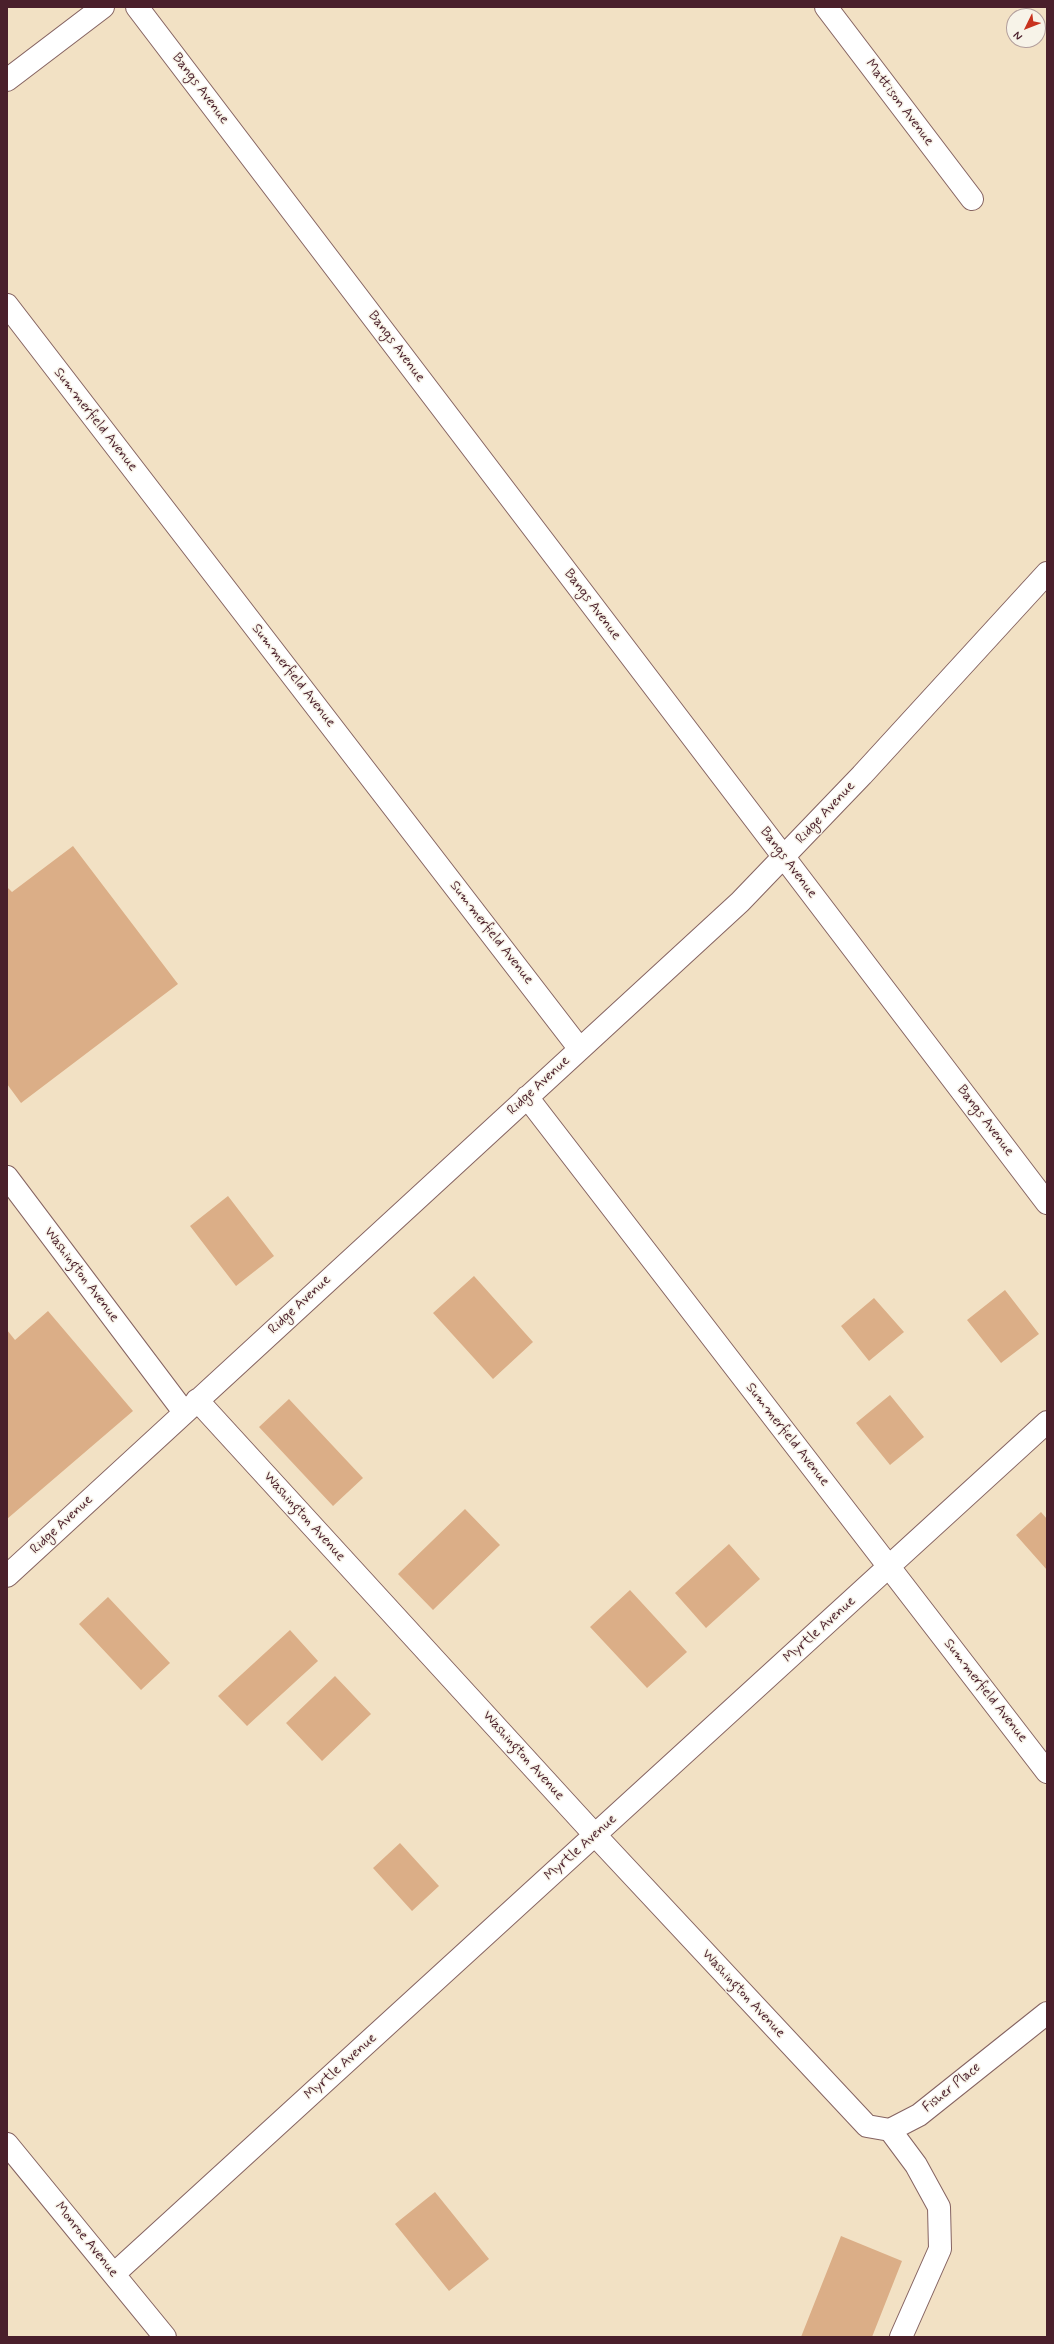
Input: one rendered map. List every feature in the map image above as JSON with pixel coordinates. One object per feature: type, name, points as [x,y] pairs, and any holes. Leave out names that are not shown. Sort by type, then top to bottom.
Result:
[{"type":"street","points":[[7,80],[103,7]]},
{"type":"street","name":"Bangs Avenue","points":[[137,7],[1047,1203]]},
{"type":"street","name":"Mattison Avenue","points":[[826,7],[972,199]]},
{"type":"street","name":"Summerfield Avenue","points":[[7,305],[579,1048]]},
{"type":"street","name":"Ridge Avenue","points":[[7,1576],[528,1097],[579,1048],[734,907],[784,858],[1047,573]]},
{"type":"street","name":"Summerfield Avenue","points":[[528,1097],[1047,1772]]},
{"type":"street","name":"Washington Avenue","points":[[7,1177],[191,1406],[867,2126],[890,2130]]},
{"type":"street","name":"Myrtle Avenue","points":[[114,2274],[1047,1422]]},
{"type":"street","name":"Fisher Place","points":[[890,2130],[919,2115],[1047,2013]]},
{"type":"street","points":[[890,2130],[916,2165],[939,2207],[940,2249],[901,2337]]},
{"type":"street","name":"Monroe Avenue","points":[[7,2144],[165,2337]]},
{"type":"building","points":[[73,846],[178,984],[21,1103],[7,1084],[7,887],[12,892]]},
{"type":"building","points":[[228,1196],[274,1256],[236,1286],[190,1226]]},
{"type":"building","points":[[474,1276],[533,1342],[493,1379],[433,1313]]},
{"type":"building","points":[[1005,1290],[1039,1334],[1001,1363],[967,1320]]},
{"type":"building","points":[[874,1298],[904,1332],[869,1361],[841,1326]]},
{"type":"building","points":[[48,1311],[133,1411],[7,1519],[7,1330],[15,1340]]},
{"type":"building","points":[[890,1395],[924,1437],[890,1465],[856,1423]]},
{"type":"building","points":[[289,1399],[363,1478],[333,1506],[259,1427]]},
{"type":"building","points":[[465,1509],[500,1545],[433,1610],[398,1574]]},
{"type":"building","points":[[1041,1512],[1047,1519],[1047,1570],[1016,1535]]},
{"type":"building","points":[[729,1544],[760,1579],[706,1628],[675,1593]]},
{"type":"building","points":[[630,1590],[687,1652],[647,1688],[590,1627]]},
{"type":"building","points":[[108,1597],[170,1663],[141,1690],[79,1624]]},
{"type":"building","points":[[290,1630],[318,1661],[247,1726],[218,1696]]},
{"type":"building","points":[[335,1676],[371,1714],[322,1761],[286,1723]]},
{"type":"building","points":[[400,1843],[439,1886],[412,1911],[373,1868]]},
{"type":"building","points":[[435,2192],[489,2259],[449,2291],[395,2224]]},
{"type":"building","points":[[841,2236],[902,2261],[872,2337],[801,2337]]}]
